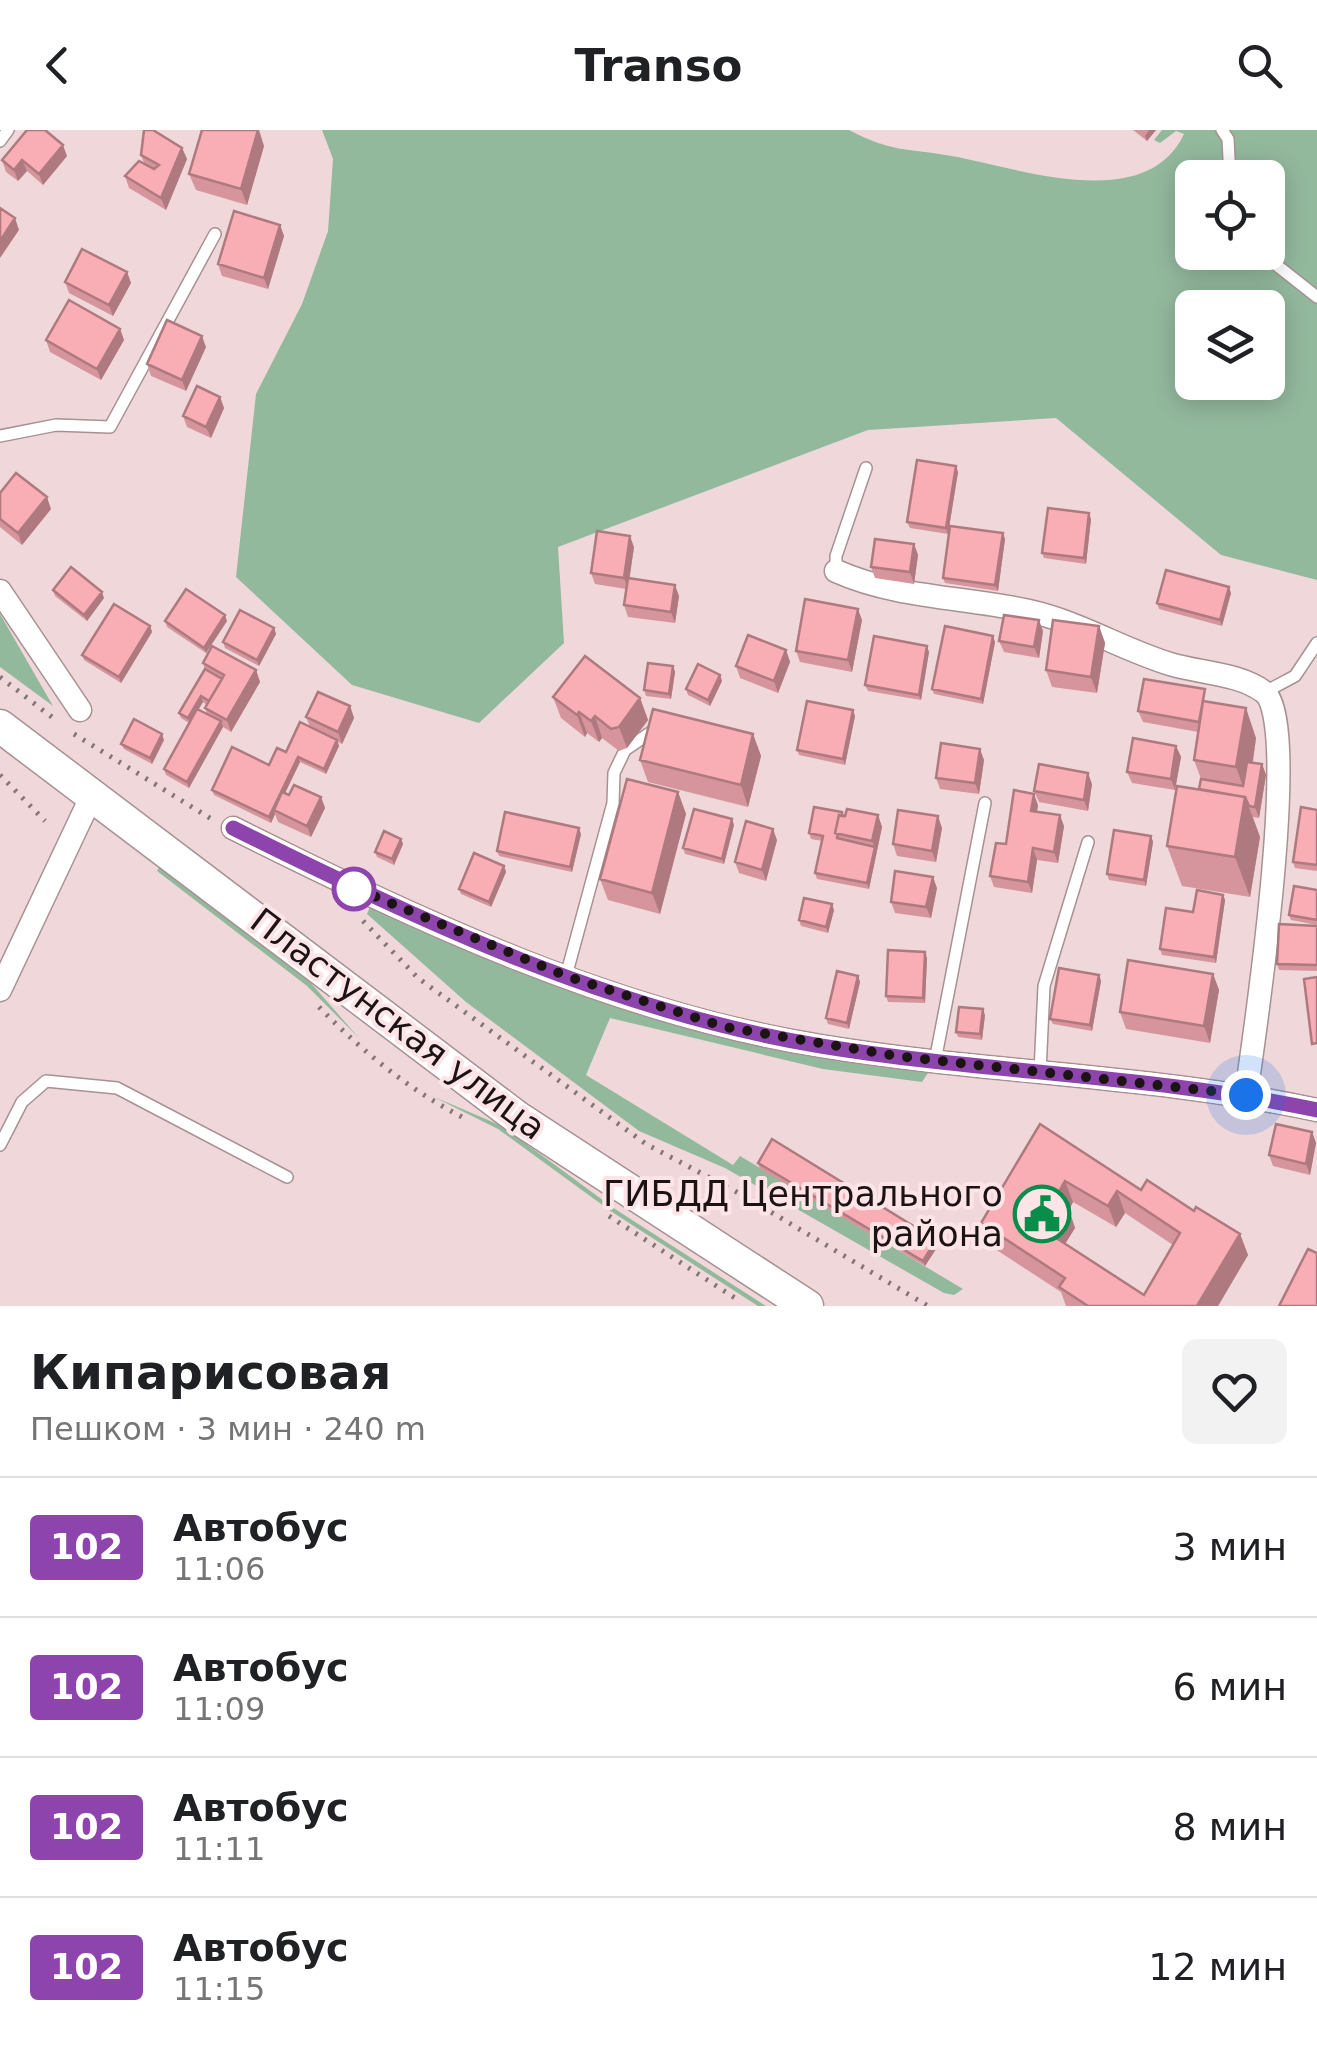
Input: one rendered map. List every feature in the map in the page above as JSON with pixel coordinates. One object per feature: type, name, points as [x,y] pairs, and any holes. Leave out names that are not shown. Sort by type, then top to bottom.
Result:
[{"type":"main road","name":"Пластунская улица","points":[[0,726],[518,1118],[808,1306]]},
{"type":"street","points":[[836,571],[898,589],[1028,610],[1082,625],[1168,664],[1234,679],[1265,692],[1274,706],[1280,734],[1276,820],[1246,1095]]},
{"type":"street","points":[[0,591],[80,710]]},
{"type":"street","points":[[0,990],[93,794]]},
{"type":"street","name":"Пластунская улица","points":[[225,826],[376,900],[566,976],[725,1027],[820,1046],[1246,1095],[1317,1110]]},
{"type":"lane","points":[[0,141],[8,130]]},
{"type":"lane","points":[[1222,130],[1228,138],[1229,160]]},
{"type":"lane","points":[[0,436],[56,425],[110,427],[215,234]]},
{"type":"lane","points":[[1283,270],[1317,297]]},
{"type":"lane","points":[[836,571],[836,556],[866,468]]},
{"type":"lane","points":[[1265,692],[1295,676],[1317,642]]},
{"type":"lane","points":[[566,976],[613,804],[614,773],[625,750],[657,728]]},
{"type":"lane","points":[[935,1061],[985,803]]},
{"type":"lane","points":[[1040,1072],[1044,986],[1088,842]]},
{"type":"lane","points":[[0,1145],[22,1102],[46,1081],[116,1088],[288,1177]]},
{"type":"path","points":[[0,677],[77,736],[225,826]]},
{"type":"path","points":[[0,774],[46,821]]},
{"type":"path","points":[[357,916],[418,978],[646,1144],[744,1196],[928,1306]]},
{"type":"green space","points":[[322,130],[849,130],[900,149],[1044,176],[1111,180],[1141,173],[1166,159],[1184,134],[1176,131],[1160,143],[1154,140],[1162,130],[1317,130],[1317,580],[1221,555],[1056,418],[868,430],[558,547],[564,643],[479,723],[352,685],[236,577],[256,394],[302,304],[328,231],[333,159]]},
{"type":"green space","points":[[0,614],[53,706],[0,667]]},
{"type":"green space","points":[[160,866],[310,982],[359,1038],[307,986],[157,871]]},
{"type":"green space","points":[[370,907],[550,981],[924,1068],[928,1073],[922,1082],[823,1069],[610,1018],[586,1075],[733,1165],[740,1156],[963,1289],[954,1295],[944,1293],[725,1168],[639,1131],[466,1002],[367,914]]},
{"type":"green space","points":[[432,1096],[502,1126],[615,1209],[766,1306],[758,1306],[612,1212],[498,1129]]},
{"type":"building","points":[[27,130],[45,130],[63,145],[39,174],[22,160],[14,170],[2,160]]},
{"type":"building","points":[[144,130],[153,130],[182,148],[161,198],[125,176],[139,161],[154,169],[159,165],[141,155]]},
{"type":"building","points":[[202,130],[258,130],[241,189],[189,174]]},
{"type":"building","points":[[0,208],[15,218],[0,241]]},
{"type":"building","points":[[234,211],[280,225],[264,278],[218,264]]},
{"type":"building","points":[[82,249],[127,272],[109,305],[65,282]]},
{"type":"building","points":[[69,300],[120,329],[97,369],[46,340]]},
{"type":"building","points":[[167,320],[202,336],[182,380],[147,364]]},
{"type":"building","points":[[197,386],[220,397],[206,427],[183,416]]},
{"type":"building","points":[[917,460],[956,466],[946,528],[907,522]]},
{"type":"building","points":[[16,473],[47,497],[18,533],[0,519],[0,493]]},
{"type":"building","points":[[1048,508],[1089,513],[1084,558],[1042,553]]},
{"type":"building","points":[[950,526],[1003,533],[995,585],[943,578]]},
{"type":"building","points":[[597,531],[630,536],[624,578],[591,573]]},
{"type":"building","points":[[875,539],[914,544],[910,572],[871,567]]},
{"type":"building","points":[[71,567],[102,592],[84,615],[53,590]]},
{"type":"building","points":[[1166,570],[1229,587],[1220,620],[1157,603]]},
{"type":"building","points":[[628,578],[675,585],[671,612],[624,605]]},
{"type":"building","points":[[186,589],[225,615],[204,648],[165,621]]},
{"type":"building","points":[[805,599],[858,609],[848,660],[796,651]]},
{"type":"building","points":[[114,604],[150,626],[119,677],[82,655]]},
{"type":"building","points":[[240,610],[274,628],[257,660],[223,642]]},
{"type":"building","points":[[1004,615],[1039,620],[1034,647],[999,641]]},
{"type":"building","points":[[1053,620],[1099,626],[1091,677],[1046,670]]},
{"type":"building","points":[[945,626],[993,636],[981,699],[932,689]]},
{"type":"building","points":[[748,635],[786,650],[774,681],[736,666]]},
{"type":"building","points":[[874,636],[927,646],[919,695],[865,685]]},
{"type":"building","points":[[212,646],[256,670],[227,720],[205,708],[224,675],[203,663]]},
{"type":"building","points":[[585,656],[640,698],[619,727],[611,729],[595,716],[591,721],[579,712],[577,715],[553,697]]},
{"type":"building","points":[[648,663],[673,666],[669,694],[644,690]]},
{"type":"building","points":[[698,664],[720,675],[708,700],[686,689]]},
{"type":"building","points":[[205,669],[222,679],[209,701],[201,696],[188,718],[179,713]]},
{"type":"building","points":[[1144,679],[1205,689],[1199,722],[1138,711]]},
{"type":"building","points":[[318,692],[350,706],[338,732],[306,717]]},
{"type":"building","points":[[807,701],[853,710],[843,759],[797,750]]},
{"type":"building","points":[[1203,701],[1246,708],[1236,767],[1194,760]]},
{"type":"building","points":[[197,709],[221,721],[187,782],[164,769]]},
{"type":"building","points":[[653,709],[753,734],[741,785],[640,760]]},
{"type":"building","points":[[134,719],[162,734],[150,758],[121,744]]},
{"type":"building","points":[[300,722],[337,740],[324,769],[298,757],[269,817],[212,790],[232,747],[269,765],[277,748],[286,752]]},
{"type":"building","points":[[1133,738],[1176,746],[1171,779],[1127,772]]},
{"type":"building","points":[[941,743],[980,749],[975,783],[936,778]]},
{"type":"building","points":[[1247,762],[1262,764],[1255,807],[1249,806],[1245,797],[1199,789],[1201,779],[1243,786]]},
{"type":"building","points":[[1039,764],[1088,773],[1084,800],[1034,791]]},
{"type":"building","points":[[627,779],[678,792],[652,893],[600,879]]},
{"type":"building","points":[[294,785],[321,797],[307,826],[274,810],[282,792],[289,795]]},
{"type":"building","points":[[1177,786],[1245,797],[1235,857],[1167,846]]},
{"type":"building","points":[[1014,790],[1034,794],[1031,811],[1060,815],[1054,852],[1033,848],[1028,882],[990,876],[996,843],[1006,844]]},
{"type":"building","points":[[814,807],[842,812],[837,838],[875,847],[867,883],[815,873],[823,836],[809,833]]},
{"type":"building","points":[[1301,807],[1317,810],[1317,865],[1293,862]]},
{"type":"building","points":[[694,809],[732,819],[722,859],[683,848]]},
{"type":"building","points":[[847,809],[878,815],[872,841],[835,833],[839,815],[845,816]]},
{"type":"building","points":[[898,810],[938,816],[932,851],[893,844]]},
{"type":"building","points":[[505,812],[579,828],[570,867],[497,851]]},
{"type":"building","points":[[746,821],[773,829],[762,870],[735,862]]},
{"type":"building","points":[[1114,830],[1151,836],[1144,880],[1107,874]]},
{"type":"building","points":[[384,831],[401,839],[392,859],[375,852]]},
{"type":"building","points":[[474,853],[504,866],[489,902],[459,889]]},
{"type":"building","points":[[895,871],[933,877],[926,907],[891,902]]},
{"type":"building","points":[[1294,886],[1317,890],[1317,920],[1289,915]]},
{"type":"building","points":[[1197,890],[1223,895],[1214,957],[1160,949],[1166,908],[1193,912]]},
{"type":"building","points":[[804,898],[832,904],[826,927],[799,920]]},
{"type":"building","points":[[1279,924],[1317,926],[1317,965],[1277,964]]},
{"type":"building","points":[[888,950],[925,952],[923,998],[886,996]]},
{"type":"building","points":[[1128,960],[1213,974],[1204,1026],[1120,1012]]},
{"type":"building","points":[[1059,968],[1099,975],[1090,1025],[1050,1019]]},
{"type":"building","points":[[837,971],[858,976],[847,1023],[826,1018]]},
{"type":"building","points":[[1317,977],[1317,1043],[1312,1044],[1304,979]]},
{"type":"building","points":[[959,1007],[983,1009],[980,1034],[956,1032]]},
{"type":"building","points":[[1040,1124],[1141,1190],[1147,1180],[1194,1211],[1196,1207],[1240,1234],[1197,1306],[1088,1306],[1059,1287],[1065,1278],[981,1223]],"holes":[[[1065,1181],[1108,1206],[1117,1191],[1180,1233],[1144,1295],[1050,1234],[1068,1206],[1056,1197]]]},
{"type":"building","points":[[1276,1124],[1312,1132],[1306,1164],[1269,1155]]},
{"type":"building","points":[[772,1139],[936,1240],[923,1261],[758,1163]]},
{"type":"building","points":[[1308,1249],[1317,1253],[1317,1306],[1279,1306]]},
{"type":"bus line","name":"102","points":[[233,828],[376,900],[628,999],[725,1027],[820,1046],[1246,1095],[1317,1110]]},
{"type":"place","name":"ГИБДД Центрального района","points":[[1042,1214]]},
{"type":"route","points":[[354,889],[340,882],[566,976],[725,1027],[820,1046],[1246,1095]]}]
